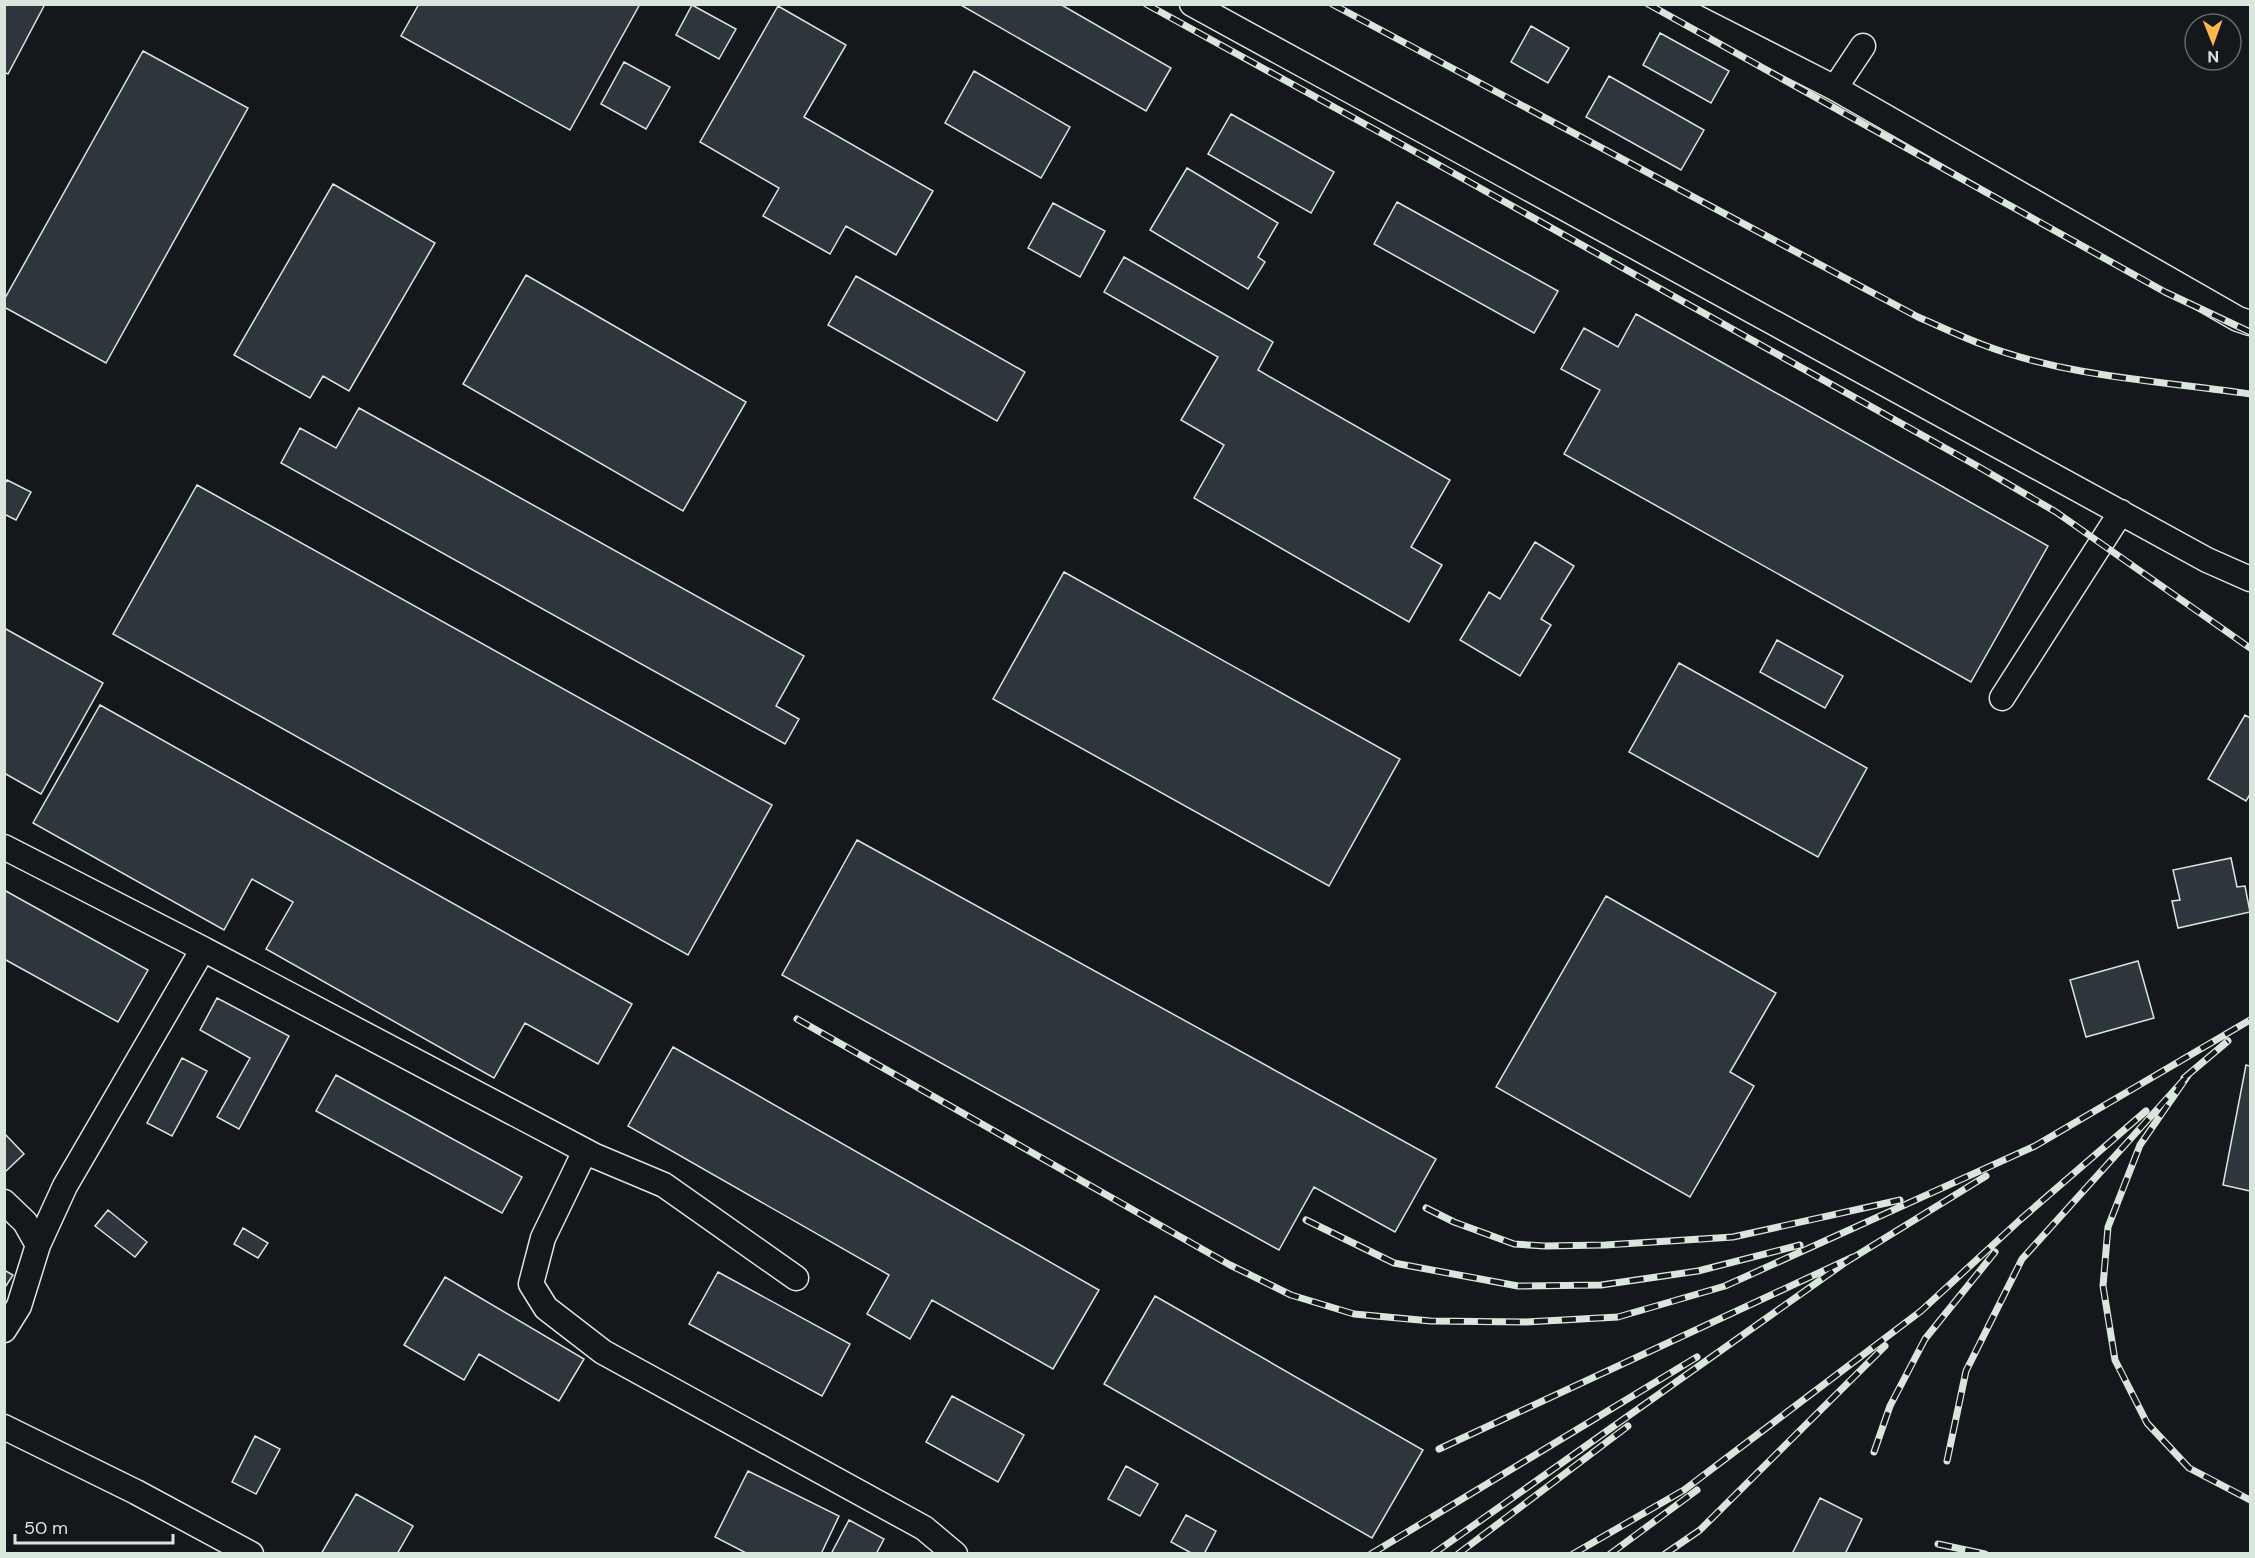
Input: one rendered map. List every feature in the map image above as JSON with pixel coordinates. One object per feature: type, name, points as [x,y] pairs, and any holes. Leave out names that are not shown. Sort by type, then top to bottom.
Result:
[{"type":"lane","points":[[1191,4],[2207,560],[2250,579]]},
{"type":"lane","points":[[1670,4],[1835,88],[2227,313],[2250,323]]},
{"type":"lane","points":[[1835,88],[1863,46]]},
{"type":"lane","points":[[2002,698],[2121,512]]},
{"type":"lane","points":[[4,847],[203,949],[585,1151],[664,1185],[796,1278]]},
{"type":"lane","points":[[4,1330],[18,1306],[38,1245],[65,1186],[203,949]]},
{"type":"lane","points":[[585,1151],[543,1238],[531,1284],[546,1308],[603,1352],[924,1528],[955,1554]]},
{"type":"lane","points":[[4,1202],[25,1222],[38,1245]]},
{"type":"lane","points":[[4,1427],[136,1492],[251,1554]]},
{"type":"building","points":[[4,4],[45,4],[8,74],[4,72]]},
{"type":"building","points":[[419,4],[640,4],[570,130],[401,36]]},
{"type":"building","points":[[959,4],[1060,4],[1171,68],[1146,111]]},
{"type":"building","points":[[692,5],[736,29],[719,59],[676,35]]},
{"type":"building","points":[[778,6],[846,45],[804,117],[933,191],[896,255],[846,226],[830,254],[763,216],[779,188],[700,142]]},
{"type":"building","points":[[1531,26],[1569,48],[1548,83],[1511,62]]},
{"type":"building","points":[[1660,33],[1729,71],[1711,103],[1643,65]]},
{"type":"building","points":[[143,51],[248,108],[106,363],[4,307],[4,300]]},
{"type":"building","points":[[624,62],[670,87],[646,129],[601,104]]},
{"type":"building","points":[[974,71],[1070,127],[1041,178],[945,123]]},
{"type":"building","points":[[1609,76],[1704,130],[1681,170],[1586,117]]},
{"type":"building","points":[[1231,114],[1334,172],[1311,213],[1208,154]]},
{"type":"building","points":[[1187,168],[1278,223],[1258,257],[1265,262],[1248,289],[1150,230]]},
{"type":"building","points":[[333,184],[435,243],[349,391],[323,376],[310,398],[234,355]]},
{"type":"building","points":[[1397,202],[1558,291],[1534,333],[1374,244]]},
{"type":"building","points":[[1053,203],[1105,231],[1080,277],[1028,248]]},
{"type":"building","points":[[1124,257],[1273,342],[1258,370],[1450,480],[1411,547],[1442,565],[1409,622],[1194,498],[1224,445],[1181,420],[1218,357],[1104,292]]},
{"type":"building","points":[[526,275],[746,402],[683,511],[463,384]]},
{"type":"building","points":[[856,276],[1025,372],[997,421],[828,325]]},
{"type":"building","points":[[1636,314],[2048,546],[1971,682],[1564,454],[1600,390],[1561,369],[1584,328],[1618,347]]},
{"type":"building","points":[[359,408],[804,656],[776,706],[799,719],[785,744],[281,463],[300,428],[336,448]]},
{"type":"building","points":[[7,480],[31,492],[16,520],[4,514],[4,485]]},
{"type":"building","points":[[197,485],[772,805],[688,955],[113,634]]},
{"type":"building","points":[[1535,542],[1574,566],[1541,619],[1551,625],[1520,676],[1460,640],[1489,592],[1500,599]]},
{"type":"building","points":[[1064,572],[1400,759],[1329,886],[993,699]]},
{"type":"building","points":[[4,628],[103,683],[41,794],[4,773]]},
{"type":"building","points":[[1777,640],[1843,676],[1825,708],[1760,672]]},
{"type":"building","points":[[1679,663],[1867,768],[1818,857],[1629,752]]},
{"type":"building","points":[[100,705],[632,1004],[598,1064],[525,1023],[494,1078],[266,949],[293,902],[252,879],[224,930],[33,823]]},
{"type":"building","points":[[2245,715],[2250,718],[2250,794],[2246,801],[2208,779]]},
{"type":"building","points":[[857,840],[1436,1159],[1395,1232],[1314,1187],[1279,1250],[782,975]]},
{"type":"building","points":[[2231,858],[2237,887],[2245,886],[2250,912],[2178,928],[2172,901],[2180,900],[2173,870]]},
{"type":"building","points":[[4,890],[148,970],[118,1022],[4,959]]},
{"type":"building","points":[[1606,896],[1776,993],[1730,1072],[1754,1086],[1690,1197],[1496,1087]]},
{"type":"building","points":[[2138,961],[2154,1018],[2086,1037],[2070,980]]},
{"type":"building","points":[[217,998],[289,1036],[239,1129],[217,1117],[250,1058],[200,1030]]},
{"type":"building","points":[[673,1047],[1099,1290],[1053,1369],[932,1300],[910,1339],[867,1314],[889,1275],[628,1126]]},
{"type":"building","points":[[182,1058],[207,1071],[172,1136],[147,1123]]},
{"type":"building","points":[[2246,1065],[2250,1066],[2250,1191],[2223,1185]]},
{"type":"building","points":[[336,1075],[522,1177],[502,1213],[316,1111]]},
{"type":"building","points":[[4,1133],[24,1154],[5,1172],[4,1171]]},
{"type":"building","points":[[108,1210],[147,1242],[135,1257],[95,1226]]},
{"type":"building","points":[[243,1228],[268,1243],[258,1258],[234,1244]]},
{"type":"building","points":[[4,1270],[13,1275],[4,1289]]},
{"type":"building","points":[[718,1272],[850,1344],[822,1396],[689,1324]]},
{"type":"building","points":[[445,1277],[584,1359],[559,1401],[479,1354],[464,1380],[404,1345]]},
{"type":"building","points":[[1155,1296],[1423,1450],[1372,1538],[1104,1384]]},
{"type":"building","points":[[952,1396],[1024,1435],[998,1482],[926,1442]]},
{"type":"building","points":[[255,1436],[280,1449],[256,1494],[232,1482]]},
{"type":"building","points":[[1126,1466],[1158,1484],[1140,1516],[1108,1499]]},
{"type":"building","points":[[748,1471],[839,1516],[821,1554],[748,1554],[715,1537]]},
{"type":"building","points":[[356,1494],[413,1526],[397,1554],[321,1554]]},
{"type":"building","points":[[1820,1498],[1862,1519],[1845,1554],[1792,1554]]},
{"type":"building","points":[[1186,1515],[1216,1531],[1204,1554],[1193,1554],[1171,1542]]},
{"type":"building","points":[[849,1520],[884,1539],[876,1554],[831,1554]]},
{"type":"railway","points":[[1146,4],[1979,467],[2056,512],[2250,648]]},
{"type":"railway","points":[[1332,4],[1918,317],[1965,338],[2013,355],[2080,371],[2250,394]]},
{"type":"railway","points":[[1648,4],[2165,292],[2250,332]]},
{"type":"railway","points":[[797,1019],[1230,1265],[1291,1295],[1354,1314],[1431,1321],[1526,1322],[1618,1317],[1725,1286],[2035,1146],[2250,1020]]},
{"type":"railway","points":[[2184,1078],[2228,1041]]},
{"type":"railway","points":[[1947,1461],[1966,1371],[2022,1259],[2189,1074],[2140,1145],[2108,1227],[2103,1286],[2115,1360],[2147,1423],[2189,1468],[2250,1500]]},
{"type":"railway","points":[[1573,1554],[1684,1490],[1921,1311],[2021,1219],[2146,1111]]},
{"type":"railway","points":[[1846,1262],[1986,1176]]},
{"type":"railway","points":[[1426,1208],[1454,1222],[1514,1244],[1605,1245],[1733,1237],[1900,1200]]},
{"type":"railway","points":[[1306,1220],[1394,1263],[1518,1286],[1601,1285],[1698,1271],[1800,1245]]},
{"type":"railway","points":[[1874,1452],[1890,1406],[1925,1339],[1995,1252]]},
{"type":"railway","points":[[1433,1554],[1853,1257],[1439,1449]]},
{"type":"railway","points":[[1665,1554],[1700,1530],[1885,1346]]},
{"type":"railway","points":[[1371,1554],[1697,1357]]},
{"type":"railway","points":[[1458,1554],[1628,1426]]},
{"type":"railway","points":[[1610,1554],[1697,1490]]},
{"type":"railway","points":[[1938,1544],[1985,1554]]}]
